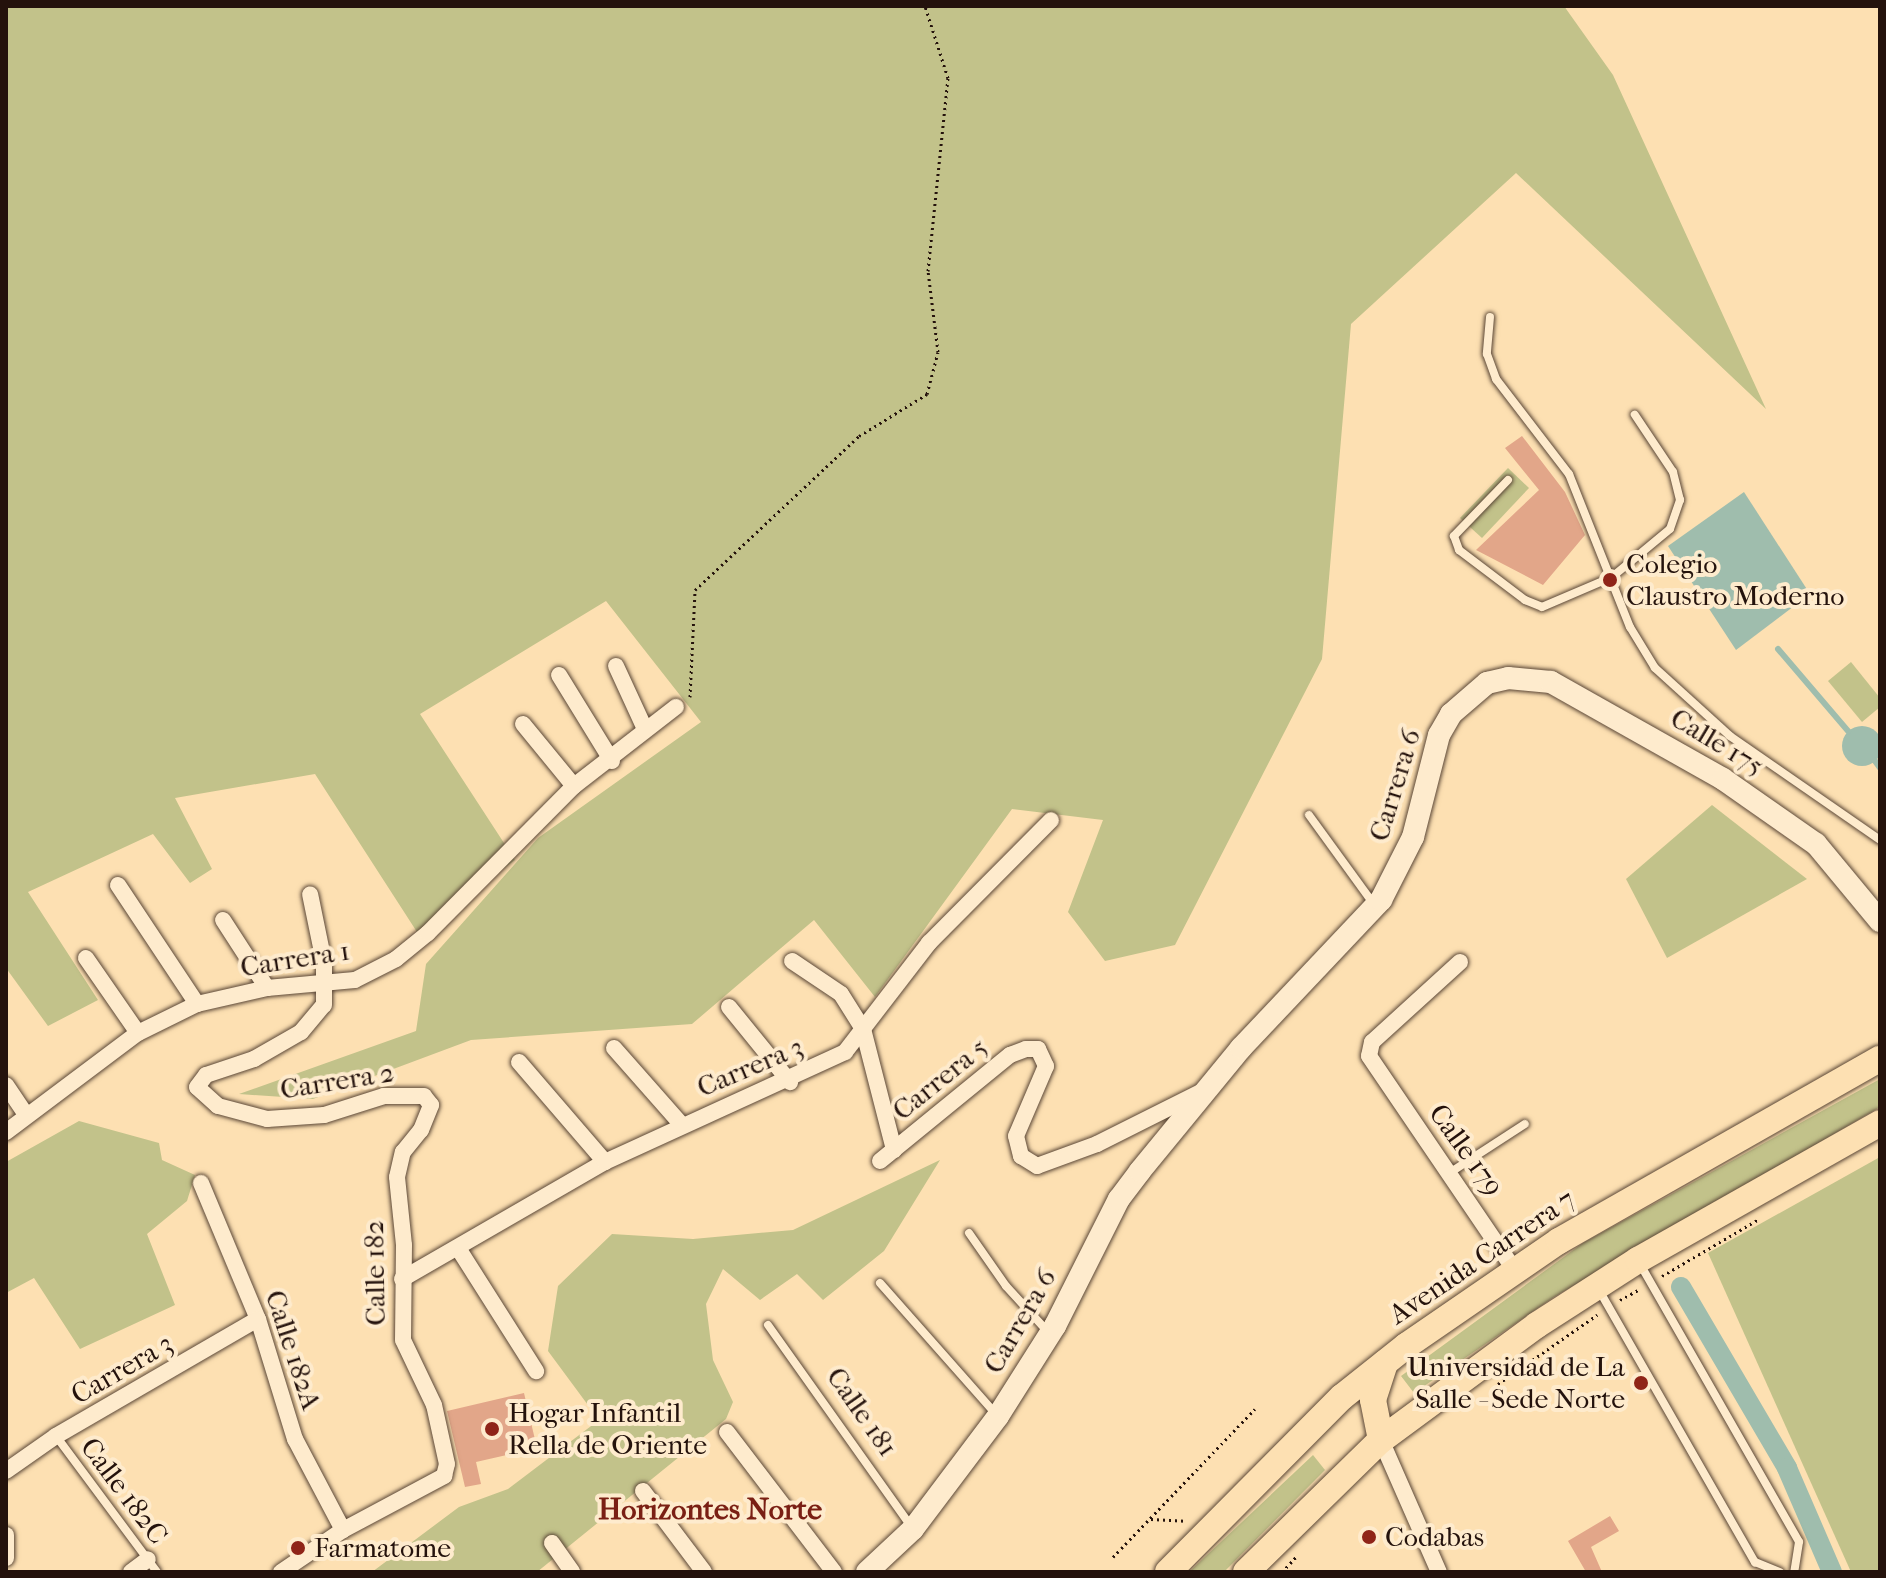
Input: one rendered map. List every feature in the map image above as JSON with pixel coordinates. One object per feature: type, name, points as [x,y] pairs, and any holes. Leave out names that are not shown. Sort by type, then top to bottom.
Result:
[{"type":"main road","name":"Avenida Carrera 7","points":[[1168,1572],[1329,1410],[1386,1361],[1515,1271],[1606,1213],[1880,1059]]},
{"type":"main road","points":[[1246,1572],[1381,1440],[1880,1123]]},
{"type":"main road","points":[[1381,1440],[1373,1400],[1386,1361]]},
{"type":"street","points":[[616,666],[644,727]]},
{"type":"street","points":[[559,675],[612,761]]},
{"type":"street","name":"Calle 175","points":[[1487,683],[1508,678],[1551,682],[1723,779],[1816,844],[1880,921]]},
{"type":"street","name":"Carrera 6","points":[[867,1572],[913,1529],[998,1416],[1050,1334],[1119,1199],[1208,1089],[1375,907],[1402,867],[1439,735],[1451,714],[1487,683]]},
{"type":"street","name":"Carrera 1","points":[[6,1132],[138,1033],[197,1004],[267,988],[355,980],[396,959],[428,933],[574,786],[612,761],[644,727],[676,707]]},
{"type":"street","points":[[523,724],[574,786]]},
{"type":"street","name":"Carrera 3","points":[[402,1279],[605,1162],[681,1124],[790,1082],[845,1052],[929,943],[1051,820]]},
{"type":"street","points":[[118,885],[197,1004]]},
{"type":"street","points":[[310,894],[325,984]]},
{"type":"street","points":[[223,920],[267,988]]},
{"type":"street","points":[[86,958],[138,1033]]},
{"type":"street","points":[[792,961],[841,994],[863,1029],[894,1150]]},
{"type":"street","name":"Calle 179","points":[[1460,962],[1372,1042],[1372,1063],[1451,1172],[1515,1271]]},
{"type":"street","name":"Carrera 2","points":[[325,984],[324,1005],[301,1032],[254,1059],[206,1075],[197,1087],[203,1097],[218,1106],[267,1119],[324,1115],[384,1096],[424,1096],[431,1105],[427,1118]]},
{"type":"street","points":[[729,1007],[790,1082]]},
{"type":"street","points":[[614,1048],[681,1124]]},
{"type":"street","name":"Carrera 5","points":[[880,1161],[1010,1055],[1038,1049],[1046,1066],[1016,1136],[1021,1156],[1037,1166]]},
{"type":"street","points":[[519,1062],[605,1162]]},
{"type":"street","points":[[6,1085],[27,1116]]},
{"type":"street","name":"Carrera 6","points":[[1037,1166],[1208,1089]]},
{"type":"street","name":"Calle 182","points":[[343,1530],[444,1476],[447,1464],[441,1431],[403,1340],[397,1177],[403,1152],[427,1118]]},
{"type":"street","name":"Calle 182A","points":[[201,1183],[258,1319],[295,1439],[343,1530]]},
{"type":"street","points":[[458,1248],[536,1371]]},
{"type":"street","name":"Carrera 3","points":[[10,1469],[56,1436],[258,1319]]},
{"type":"street","points":[[727,1432],[834,1572]]},
{"type":"street","points":[[1381,1440],[1439,1572]]},
{"type":"street","points":[[643,1491],[704,1572]]},
{"type":"street","points":[[281,1572],[343,1530]]},
{"type":"street","points":[[552,1543],[572,1572]]},
{"type":"street","points":[[131,1572],[153,1566]]},
{"type":"lane","points":[[1490,317],[1487,354],[1496,379],[1569,474],[1630,627],[1678,694],[1880,840]]},
{"type":"lane","points":[[1508,480],[1454,536],[1459,550],[1525,600],[1542,607],[1612,577],[1670,529],[1680,500],[1673,472],[1635,415]]},
{"type":"lane","points":[[1309,815],[1375,907]]},
{"type":"lane","points":[[1451,1172],[1525,1124]]},
{"type":"lane","points":[[969,1233],[1006,1286],[1050,1334]]},
{"type":"lane","points":[[1644,1271],[1799,1542],[1794,1572]]},
{"type":"lane","points":[[880,1283],[998,1416]]},
{"type":"lane","points":[[1602,1297],[1755,1562],[1780,1572]]},
{"type":"lane","name":"Calle 181","points":[[768,1325],[913,1529]]},
{"type":"lane","name":"Calle 182C","points":[[56,1436],[153,1566]]},
{"type":"path","points":[[676,707],[694,691],[695,590],[859,436],[927,394],[938,352],[928,271],[948,78],[925,6]]},
{"type":"path","points":[[1493,1387],[1602,1297],[1644,1271],[1772,1211]]},
{"type":"path","points":[[1113,1557],[1255,1409]]},
{"type":"path","points":[[1151,1519],[1185,1521]]},
{"type":"path","points":[[1282,1572],[1305,1547]]},
{"type":"green space","points":[[6,6],[1564,6],[1613,75],[1766,409],[1516,173],[1351,324],[1322,659],[1175,945],[1105,961],[1068,912],[1103,820],[1012,809],[875,997],[814,920],[692,1024],[471,1040],[313,1099],[239,1094],[416,1031],[426,964],[538,838],[701,722],[606,601],[420,714],[515,860],[417,932],[315,774],[175,798],[212,869],[190,883],[153,834],[28,892],[98,1000],[48,1026],[6,968]]},
{"type":"green space","points":[[1508,468],[1529,488],[1482,538],[1460,518]]},
{"type":"green space","points":[[1851,662],[1880,698],[1880,707],[1862,722],[1828,681]]},
{"type":"green space","points":[[1712,805],[1807,879],[1667,958],[1626,879]]},
{"type":"green space","points":[[1880,1079],[1880,1107],[1554,1297],[1414,1393],[1401,1376],[1583,1243]]},
{"type":"green space","points":[[79,1121],[159,1143],[162,1160],[195,1175],[187,1201],[147,1234],[175,1305],[80,1349],[34,1278],[6,1293],[6,1162]]},
{"type":"green space","points":[[1880,1157],[1880,1572],[1851,1572],[1708,1253]]},
{"type":"green space","points":[[940,1160],[884,1251],[823,1300],[797,1274],[760,1300],[723,1269],[706,1304],[713,1360],[733,1402],[726,1419],[537,1572],[372,1572],[459,1507],[508,1489],[599,1420],[548,1351],[558,1286],[612,1234],[693,1239],[793,1230]]},
{"type":"green space","points":[[1313,1455],[1325,1470],[1224,1572],[1189,1572]]},
{"type":"shaded area","points":[[1744,492],[1810,594],[1736,650],[1668,546]]},
{"type":"shaded area","points":[[1862,726],[1876,732],[1882,746],[1876,760],[1862,766],[1848,760],[1842,746],[1848,732]]},
{"type":"building","points":[[1522,436],[1565,492],[1585,535],[1543,585],[1476,550],[1539,490],[1505,448]]},
{"type":"building","name":"Hogar Infantil Rella de Oriente","points":[[524,1393],[537,1448],[476,1462],[481,1484],[465,1487],[447,1411]]},
{"type":"building","points":[[1610,1516],[1619,1531],[1591,1547],[1602,1572],[1586,1572],[1568,1541]]},
{"type":"waterway","points":[[1778,649],[1848,731]]},
{"type":"waterway","points":[[1875,761],[1880,768]]},
{"type":"waterway","points":[[1681,1287],[1787,1468],[1832,1572]]},
{"type":"place","name":"Colegio Claustro Moderno","points":[[1610,580]]},
{"type":"place","name":"Universidad de La Salle - Sede Norte","points":[[1641,1383]]},
{"type":"place","name":"Hogar Infantil Rella de Oriente","points":[[492,1429]]},
{"type":"place","name":"Codabas","points":[[1369,1537]]},
{"type":"place","name":"Farmatome","points":[[298,1548]]},
{"type":"district","name":"Horizontes Norte","points":[[710,1510]]}]
